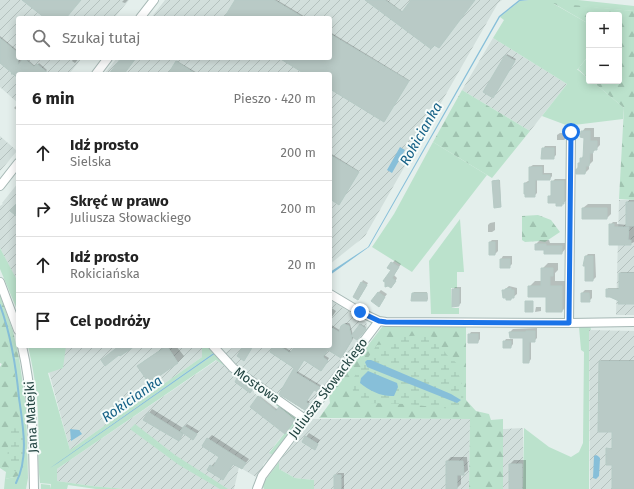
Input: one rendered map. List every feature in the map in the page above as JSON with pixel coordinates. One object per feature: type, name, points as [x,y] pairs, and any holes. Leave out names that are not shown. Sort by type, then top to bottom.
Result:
[{"type":"street","points":[[142,16],[154,0]]},
{"type":"street","points":[[98,72],[106,60]]},
{"type":"street","points":[[569,323],[571,132]]},
{"type":"street","points":[[0,186],[16,166]]},
{"type":"street","points":[[0,282],[16,325]]},
{"type":"street","points":[[332,295],[360,312],[379,321],[386,322],[634,322]]},
{"type":"street","name":"Juliusza Słowackiego","points":[[257,489],[262,476],[379,321]]},
{"type":"street","name":"Jana Matejki","points":[[22,348],[31,399],[34,489]]},
{"type":"street","name":"Mostowa","points":[[216,350],[238,372],[305,419]]},
{"type":"shaded area","points":[[0,0],[129,0],[116,16],[16,16],[16,60],[80,60],[71,72],[16,72],[16,101],[0,87]]},
{"type":"shaded area","points":[[165,0],[502,0],[498,3],[365,236],[332,262],[332,72],[106,72],[115,60],[332,60],[332,16],[153,16]]},
{"type":"shaded area","points":[[493,38],[567,84],[530,131],[462,90]]},
{"type":"shaded area","points":[[0,136],[16,150],[16,152],[0,171]]},
{"type":"shaded area","points":[[16,186],[16,279],[0,248],[0,206],[3,204],[2,203]]},
{"type":"shaded area","points":[[619,200],[634,200],[634,315],[616,315]]},
{"type":"shaded area","points":[[332,301],[366,322],[368,329],[338,367],[337,373],[307,412],[245,372],[224,354],[232,348],[332,348]]},
{"type":"shaded area","points":[[589,330],[634,331],[634,489],[590,489]]},
{"type":"shaded area","points":[[43,348],[202,348],[202,357],[70,450]]},
{"type":"shaded area","points":[[217,360],[254,388],[254,393],[275,410],[278,407],[295,420],[269,452],[274,455],[270,460],[266,461],[256,477],[239,467],[234,489],[126,489],[57,481],[57,469]]},
{"type":"shaded area","points":[[313,419],[470,419],[469,489],[314,489],[314,480],[295,478],[279,469],[279,462]]},
{"type":"shaded area","points":[[523,428],[523,489],[503,489],[503,429]]},
{"type":"green space","points":[[578,0],[634,6],[634,11],[554,4],[586,22],[586,59],[577,70],[586,77],[586,84],[596,84],[624,108],[623,119],[574,125],[574,128],[542,116],[567,84],[493,38],[504,20],[500,17],[520,1]]},
{"type":"green space","points":[[553,3],[634,11],[634,200],[619,199],[624,108],[596,84],[622,84],[622,12],[586,12],[586,22]]},
{"type":"green space","points":[[586,59],[586,76],[578,69]]},
{"type":"green space","points":[[462,90],[530,131],[492,178],[433,142]]},
{"type":"green space","points":[[433,142],[487,175],[412,272],[372,247],[394,214]]},
{"type":"green space","points":[[538,215],[551,220],[560,232],[545,242],[525,242],[522,240],[522,216]]},
{"type":"green space","points":[[460,219],[464,272],[457,272],[457,288],[451,288],[452,308],[459,308],[459,314],[431,314],[429,261]]},
{"type":"green space","points":[[0,248],[16,278],[16,307],[0,269]]},
{"type":"green space","points":[[0,295],[13,331],[19,358],[13,359],[19,403],[21,461],[19,476],[5,479],[6,472],[0,468],[0,367],[2,364],[0,363]]},
{"type":"green space","points":[[386,325],[466,325],[466,400],[476,411],[489,414],[491,420],[503,419],[503,489],[469,489],[470,419],[319,418],[330,403],[329,396],[382,327]]},
{"type":"green space","points":[[548,325],[590,325],[589,489],[523,489],[524,428],[549,447],[571,457],[579,452],[583,443],[584,352],[581,350],[579,327],[548,327]]},
{"type":"green space","points":[[425,335],[433,337],[448,356],[460,366],[459,376],[463,388],[463,402],[461,410],[406,404],[367,403],[358,399],[353,391],[352,380],[377,345],[390,344],[397,337]]},
{"type":"green space","points":[[28,348],[66,348],[63,368],[48,373],[70,450],[202,357],[202,348],[212,348],[215,352],[50,468],[216,353],[232,371],[216,360],[57,469],[57,481],[126,489],[96,489],[68,485],[67,489],[50,489],[51,484],[40,483],[37,404]]},
{"type":"green space","points":[[19,358],[26,405],[28,478],[26,489],[4,489],[5,479],[19,476],[13,359]]},
{"type":"green space","points":[[278,403],[296,417],[298,421],[273,455],[269,453],[295,420],[276,405]]},
{"type":"green space","points":[[135,424],[175,455],[228,489],[220,489],[179,465],[130,429]]},
{"type":"green space","points":[[11,428],[24,429],[25,457],[22,473],[10,470],[8,466],[7,456]]},
{"type":"green space","points":[[279,462],[279,469],[295,478],[314,480],[314,489],[264,489],[262,485],[263,483]]},
{"type":"green space","points":[[41,484],[50,485],[50,489],[41,489]]},
{"type":"water","points":[[519,0],[529,0],[520,1],[500,17],[369,247],[332,274],[332,271],[368,247],[499,16]]},
{"type":"water","points":[[400,147],[405,150],[392,173],[387,170]]},
{"type":"water","points":[[215,352],[216,353],[50,468]]},
{"type":"water","points":[[367,360],[371,360],[451,394],[461,400],[457,403],[367,367],[365,362]]},
{"type":"water","points":[[368,371],[397,383],[398,387],[394,396],[385,396],[376,393],[360,383],[361,378]]},
{"type":"water","points":[[70,429],[79,430],[82,434],[71,441]]},
{"type":"water","points":[[596,455],[600,458],[599,476],[596,479],[593,478],[594,456]]},
{"type":"building","points":[[22,0],[81,0],[68,16],[42,16]]},
{"type":"building","points":[[235,0],[274,0],[301,16],[225,16]]},
{"type":"building","points":[[365,0],[385,0],[402,12],[411,0],[475,0],[439,48],[434,45],[431,49]]},
{"type":"building","points":[[332,35],[409,81],[384,122],[332,90],[332,72],[302,72],[282,60],[332,60]]},
{"type":"building","points":[[0,38],[16,51],[16,60],[18,60],[18,65],[22,60],[26,60],[34,67],[37,64],[47,72],[16,72],[16,76],[11,74],[12,73],[0,63]]},
{"type":"building","points":[[505,55],[515,61],[493,98],[483,92]]},
{"type":"building","points":[[120,60],[134,60],[126,72],[110,72]]},
{"type":"building","points":[[176,61],[193,72],[169,72]]},
{"type":"building","points":[[581,131],[590,131],[590,141],[597,141],[597,150],[593,150],[593,153],[590,153],[589,166],[586,166],[585,174],[576,174],[578,163],[580,163],[580,158],[583,158],[584,138],[580,137]]},
{"type":"building","points":[[542,148],[554,148],[554,159],[541,159]]},
{"type":"building","points":[[332,156],[359,172],[339,205],[332,200]]},
{"type":"building","points":[[529,167],[542,167],[542,175],[550,175],[550,180],[535,180],[535,197],[525,197],[524,194],[524,183],[529,183]]},
{"type":"building","points":[[499,180],[501,207],[494,208],[492,181]]},
{"type":"building","points":[[551,181],[564,181],[564,204],[562,204],[562,206],[556,206],[556,203],[548,203],[548,196],[551,196]]},
{"type":"building","points":[[626,202],[634,202],[634,226],[626,226]]},
{"type":"building","points":[[16,204],[16,216],[10,211]]},
{"type":"building","points":[[582,208],[607,208],[607,219],[582,219]]},
{"type":"building","points":[[609,224],[614,224],[614,227],[629,227],[628,240],[631,240],[631,245],[609,245]]},
{"type":"building","points":[[489,242],[495,242],[495,255],[489,255]]},
{"type":"building","points":[[535,244],[562,246],[562,254],[544,254],[544,250],[535,250]]},
{"type":"building","points":[[585,256],[593,256],[593,281],[585,281],[585,266],[583,266]]},
{"type":"building","points":[[500,259],[510,259],[510,268],[500,268]]},
{"type":"building","points":[[391,262],[399,267],[392,278],[396,281],[391,288],[388,286],[385,287],[385,282],[383,281],[391,270],[387,268]]},
{"type":"building","points":[[541,268],[553,268],[553,276],[550,276],[550,286],[562,286],[562,312],[546,312],[546,297],[528,297],[528,286],[541,286]]},
{"type":"building","points":[[619,273],[634,273],[634,304],[618,304],[619,301],[606,297],[606,289],[619,289]]},
{"type":"building","points":[[361,282],[367,285],[358,300],[353,297]]},
{"type":"building","points":[[511,288],[511,290],[514,290],[514,298],[511,298],[511,300],[506,300],[506,298],[503,298],[502,290]]},
{"type":"building","points":[[452,289],[459,289],[459,306],[452,307]]},
{"type":"building","points":[[378,292],[385,297],[379,307],[371,301]]},
{"type":"building","points":[[412,293],[427,293],[427,301],[411,301]]},
{"type":"building","points":[[581,293],[589,293],[590,302],[581,302]]},
{"type":"building","points":[[525,301],[533,301],[533,312],[525,312]]},
{"type":"building","points":[[344,324],[349,326],[352,340],[341,358],[328,350],[323,357],[328,361],[321,371],[304,360],[296,373],[321,388],[318,392],[314,390],[306,402],[309,404],[305,410],[279,394],[294,368],[270,352],[272,348],[282,348],[290,353],[294,348],[332,348],[332,328],[339,332],[341,326]]},
{"type":"building","points":[[360,324],[366,329],[357,340],[351,336]]},
{"type":"building","points":[[535,331],[535,342],[529,342],[529,363],[523,363],[523,338],[510,338],[509,332]]},
{"type":"building","points":[[468,334],[478,334],[478,343],[468,343]]},
{"type":"building","points":[[503,341],[511,341],[511,348],[503,348]]},
{"type":"building","points":[[116,348],[132,348],[120,356],[119,355],[105,366],[101,360]]},
{"type":"building","points":[[164,348],[168,348],[178,363],[149,383],[137,366]]},
{"type":"building","points":[[242,348],[252,348],[244,361],[237,356]]},
{"type":"building","points":[[599,361],[634,361],[634,489],[612,489],[612,465],[606,465],[606,448],[612,449],[612,432],[598,432]]},
{"type":"building","points":[[237,378],[253,389],[250,393],[235,382]]},
{"type":"building","points":[[258,396],[276,411],[279,407],[295,420],[285,434],[250,407]]},
{"type":"building","points":[[148,412],[183,434],[179,441],[143,420]]},
{"type":"building","points":[[184,426],[197,434],[193,440],[180,431]]},
{"type":"building","points":[[305,436],[318,444],[315,450],[302,442]]},
{"type":"building","points":[[207,438],[246,463],[242,469],[233,464],[223,480],[207,470],[210,465],[213,467],[219,457],[202,446]]},
{"type":"building","points":[[446,461],[463,461],[464,475],[457,475],[457,489],[446,489]]},
{"type":"building","points":[[509,464],[522,464],[522,489],[509,489]]},
{"type":"building","points":[[334,475],[341,475],[341,489],[334,489]]},
{"type":"waterway","points":[[0,305],[12,351],[24,442],[23,463],[16,483]]},
{"type":"route","points":[[360,312],[371,318],[386,322],[569,323],[571,132]]},
{"type":"water label","name":"Rokicianka","points":[[421,134]]},
{"type":"water label","name":"Rokicianka","points":[[132,399]]}]
